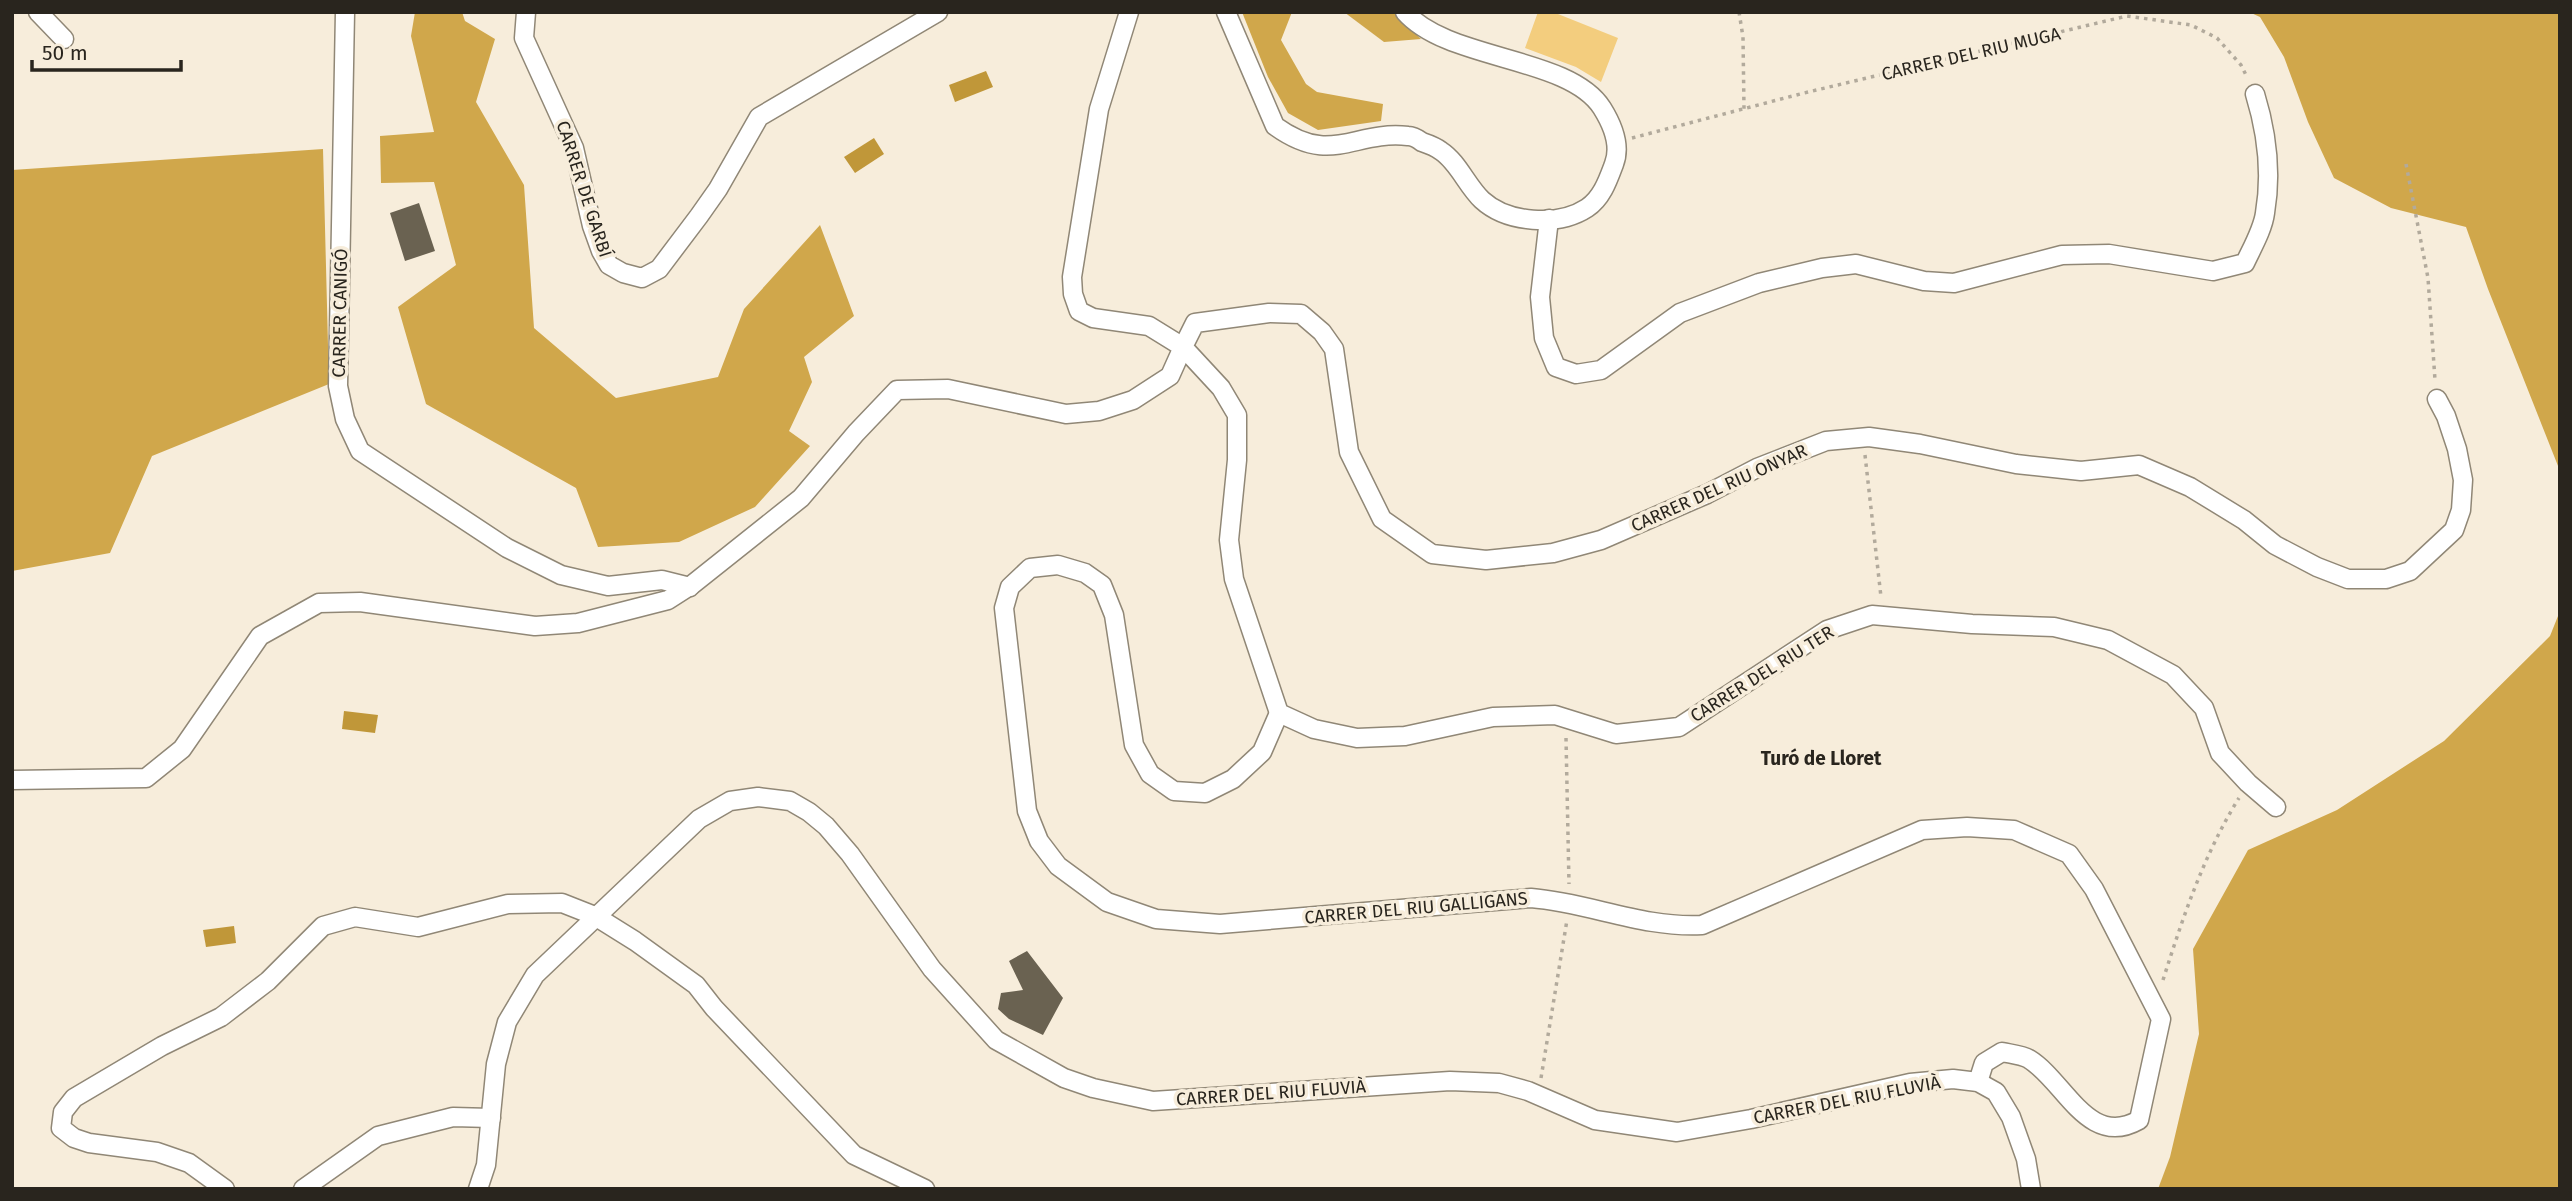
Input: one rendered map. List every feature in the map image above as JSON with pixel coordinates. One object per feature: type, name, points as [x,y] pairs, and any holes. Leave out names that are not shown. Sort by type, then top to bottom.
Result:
[{"type":"street","points":[[38,12],[64,39]]},
{"type":"street","name":"CARRER CANIGÓ","points":[[345,12],[338,386],[345,419],[360,452],[507,548],[561,575],[608,586],[663,580],[690,586]]},
{"type":"street","name":"CARRER DE GARBÍ","points":[[526,12],[524,38],[574,148],[592,226],[601,251],[609,265],[623,273],[642,278],[659,269],[673,251],[718,189],[759,117],[938,12]]},
{"type":"street","points":[[1129,12],[1099,109],[1072,277],[1073,294],[1079,311],[1093,318],[1149,326],[1183,347],[1221,388],[1237,415],[1237,460],[1229,540],[1234,579],[1279,713]]},
{"type":"street","points":[[1226,12],[1275,126],[1292,138],[1314,146],[1346,145],[1384,136],[1410,136],[1443,151],[1482,200],[1502,212],[1534,219],[1559,219],[1587,208],[1605,188],[1617,155],[1616,142],[1601,107],[1575,83],[1436,35],[1413,22],[1405,12]]},
{"type":"street","points":[[1549,219],[1540,297],[1544,338],[1556,367],[1576,374],[1601,370],[1679,313],[1759,283],[1822,268],[1856,264],[1924,281],[1954,283],[2062,256],[2109,254],[2213,271],[2245,263],[2265,215],[2268,164],[2266,129],[2255,94]]},
{"type":"street","name":"CARRER DEL RIU ONYAR","points":[[1183,347],[1195,323],[1269,313],[1301,314],[1322,332],[1334,349],[1349,452],[1382,519],[1432,554],[1486,560],[1565,550],[1601,540],[1707,494],[1757,468],[1826,442],[1863,438],[1920,444],[2016,464],[2081,471],[2139,465],[2190,487],[2244,520],[2275,545],[2317,567],[2348,579],[2386,579],[2410,571],[2419,563],[2454,530],[2461,510],[2463,480],[2457,449],[2437,400]]},
{"type":"street","points":[[12,780],[146,778],[182,749],[260,636],[319,603],[360,602],[535,626],[578,623],[667,600],[690,586],[801,498],[897,390],[948,389],[1066,414],[1099,411],[1133,400],[1170,376],[1183,347]]},
{"type":"street","name":"CARRER DEL RIU GALLIGANS","points":[[1279,713],[1262,752],[1234,779],[1205,793],[1174,791],[1150,774],[1134,745],[1114,615],[1102,585],[1085,573],[1058,565],[1030,568],[1010,587],[1004,608],[1027,811],[1039,841],[1058,866],[1107,902],[1156,919],[1220,924],[1531,898],[1570,903],[1647,923],[1702,925],[1923,830],[1967,827],[2014,831],[2069,854],[2094,889],[2161,1018],[2139,1120],[2126,1127],[2095,1123],[2078,1109],[2049,1075],[2027,1058],[2002,1052],[1983,1063],[1978,1082]]},
{"type":"street","name":"CARRER DEL RIU TER","points":[[1279,713],[1314,729],[1357,738],[1405,736],[1493,717],[1555,715],[1616,734],[1679,727],[1828,629],[1872,615],[1972,624],[2054,627],[2108,640],[2173,675],[2204,708],[2220,753],[2248,783],[2276,807]]},
{"type":"street","name":"CARRER DEL RIU FLUVIÀ","points":[[478,1189],[486,1165],[496,1064],[507,1022],[535,975],[699,819],[730,801],[758,797],[790,801],[810,812],[826,826],[850,854],[932,969],[996,1040],[1064,1078],[1093,1088],[1153,1101],[1450,1081],[1499,1083],[1595,1120],[1677,1132],[1751,1119],[1910,1083],[1953,1079],[1978,1082]]},
{"type":"street","points":[[225,1189],[189,1163],[157,1152],[89,1143],[74,1138],[61,1128],[62,1112],[74,1098],[90,1088],[162,1046],[221,1017],[268,981],[323,926],[355,917],[418,926],[508,904],[562,903],[595,916],[696,985],[854,1155],[925,1189]]},
{"type":"street","points":[[1978,1082],[1996,1092],[2011,1117],[2026,1159],[2031,1189]]},
{"type":"street","points":[[303,1189],[378,1136],[453,1117],[491,1118]]},
{"type":"path","points":[[1739,12],[1743,37],[1744,109]]},
{"type":"path","name":"CARRER DEL RIU MUGA","points":[[1616,142],[1804,93],[2127,16],[2191,25],[2217,38],[2242,65],[2255,94]]},
{"type":"path","points":[[2406,164],[2428,278],[2437,400]]},
{"type":"path","points":[[1863,438],[1884,617]]},
{"type":"path","points":[[1538,1096],[1570,903],[1566,718]]},
{"type":"path","points":[[2154,1006],[2179,929],[2217,833],[2248,783]]},
{"type":"shaded area","points":[[415,12],[462,12],[465,21],[495,39],[476,102],[524,185],[534,328],[616,398],[718,377],[744,309],[820,225],[854,316],[804,357],[812,382],[789,431],[810,446],[755,507],[679,542],[598,547],[576,488],[426,404],[398,307],[456,265],[434,182],[381,183],[380,136],[434,132],[411,36]]},
{"type":"shaded area","points":[[1242,12],[1292,12],[1281,40],[1306,84],[1317,92],[1383,104],[1381,121],[1318,130],[1288,113],[1268,77]]},
{"type":"shaded area","points":[[1344,12],[1393,12],[1421,39],[1384,42]]},
{"type":"shaded area","points":[[1538,12],[1553,12],[1618,38],[1601,82],[1576,67],[1525,48]]},
{"type":"shaded area","points":[[2249,12],[2560,12],[2560,471],[2466,227],[2391,208],[2334,178],[2308,122],[2284,57],[2260,17]]},
{"type":"shaded area","points":[[986,71],[993,87],[955,102],[949,85]]},
{"type":"shaded area","points":[[874,138],[884,154],[855,173],[844,157]]},
{"type":"shaded area","points":[[323,149],[329,384],[152,456],[110,553],[12,571],[12,170]]},
{"type":"shaded area","points":[[2560,611],[2560,1189],[2158,1189],[2170,1157],[2199,1034],[2193,949],[2248,850],[2337,810],[2444,741],[2550,636]]},
{"type":"shaded area","points":[[344,711],[378,715],[375,733],[342,729]]},
{"type":"shaded area","points":[[234,926],[236,943],[206,947],[203,930]]},
{"type":"building","points":[[419,203],[435,251],[405,261],[390,213]]},
{"type":"building","points":[[1027,951],[1063,998],[1043,1035],[1009,1019],[998,1009],[1001,993],[1023,990],[1009,961]]},
{"type":"district","name":"Turó de Lloret","points":[[1821,758]]}]
